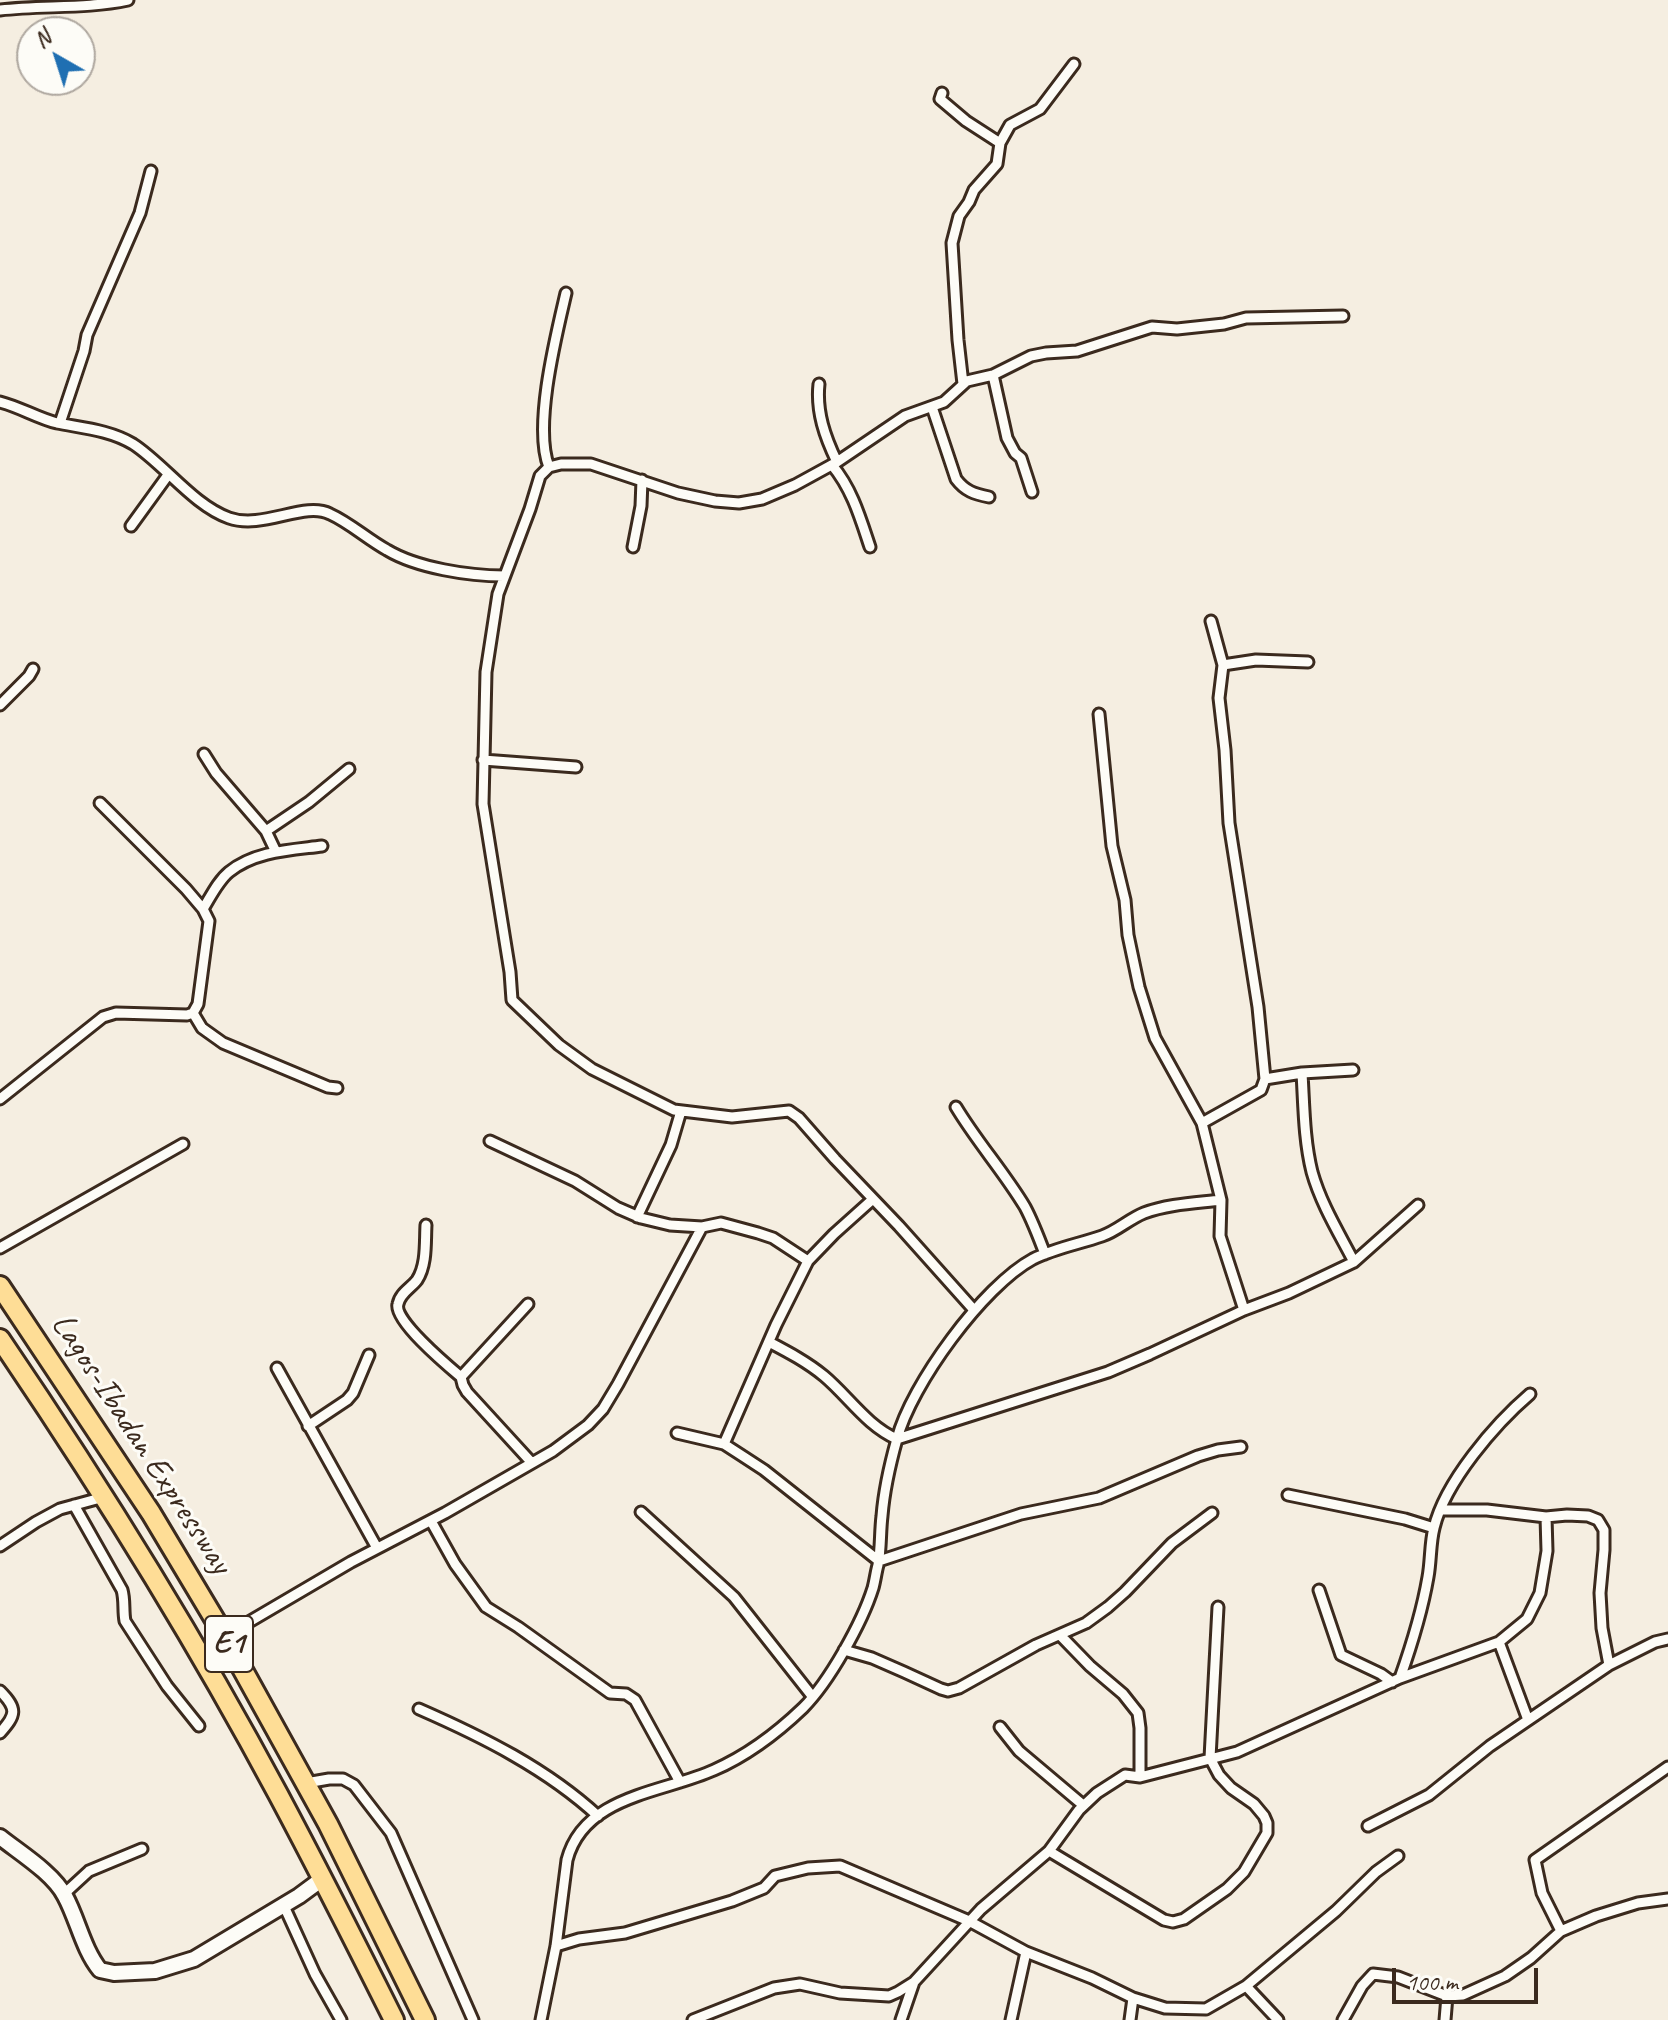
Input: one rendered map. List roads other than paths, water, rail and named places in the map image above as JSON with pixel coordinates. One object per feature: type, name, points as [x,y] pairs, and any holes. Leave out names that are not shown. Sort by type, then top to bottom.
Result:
[{"type":"highway","name":"Lagos-Ibadan Expressway","points":[[0,1286],[151,1513],[225,1636],[380,1925],[425,2020]]},
{"type":"highway","name":"Lagos-Ibadan Expressway","points":[[0,1339],[104,1497],[235,1715],[394,2020]]},
{"type":"street","points":[[0,10],[102,5],[128,0]]},
{"type":"street","points":[[963,384],[952,243],[959,216],[974,190],[997,164],[1000,143],[1010,125],[1040,109],[1074,64]]},
{"type":"street","points":[[942,93],[940,99],[957,114],[1000,143]]},
{"type":"street","points":[[60,423],[87,335],[140,213],[151,171]]},
{"type":"street","points":[[549,467],[545,458],[543,430],[550,367],[566,293]]},
{"type":"street","points":[[974,1310],[799,1118],[789,1111],[732,1117],[674,1110],[592,1069],[559,1045],[512,1000],[483,804],[486,672],[498,594],[540,476],[549,467],[561,464],[591,464],[678,493],[715,501],[739,503],[762,499],[834,463],[905,416],[950,397],[963,384],[993,375],[1031,356],[1077,351],[1152,327],[1177,329],[1224,324],[1246,318],[1343,316]]},
{"type":"street","points":[[993,375],[1007,438],[1021,458],[1032,492]]},
{"type":"street","points":[[819,384],[817,402],[828,444],[834,463],[852,495],[870,547]]},
{"type":"street","points":[[0,402],[60,423],[111,434],[131,442],[190,493],[227,517],[249,523],[315,510],[328,512],[387,550],[410,560],[476,576],[504,576]]},
{"type":"street","points":[[932,407],[956,479],[963,488],[989,497]]},
{"type":"street","points":[[131,526],[168,475]]},
{"type":"street","points":[[633,547],[641,506],[642,480]]},
{"type":"street","points":[[1202,1123],[1261,1090],[1265,1079],[1256,993],[1229,823],[1219,698],[1223,665],[1211,621]]},
{"type":"street","points":[[1223,665],[1256,660],[1308,662]]},
{"type":"street","points":[[0,705],[33,669]]},
{"type":"street","points":[[1099,714],[1112,846],[1125,900],[1128,935],[1139,987],[1155,1038],[1202,1123],[1221,1200],[1220,1236],[1244,1310]]},
{"type":"street","points":[[204,754],[216,773],[266,831],[276,852]]},
{"type":"street","points":[[483,760],[576,767]]},
{"type":"street","points":[[266,831],[309,802],[349,769]]},
{"type":"street","points":[[0,1099],[103,1017],[116,1013],[187,1015],[193,1013],[198,1004],[209,921],[186,889],[100,803]]},
{"type":"street","points":[[203,909],[229,872],[255,857],[322,846]]},
{"type":"street","points":[[193,1013],[202,1028],[223,1043],[337,1088]]},
{"type":"street","points":[[1265,1079],[1353,1070]]},
{"type":"street","points":[[1302,1073],[1312,1172],[1329,1215],[1354,1262]]},
{"type":"street","points":[[956,1107],[1024,1206],[1045,1254]]},
{"type":"street","points":[[637,1217],[666,1155],[681,1111]]},
{"type":"street","points":[[490,1141],[575,1181],[637,1217],[670,1225],[702,1227],[721,1223],[773,1238],[808,1261]]},
{"type":"street","points":[[0,1248],[183,1144]]},
{"type":"street","points":[[724,1444],[808,1261],[873,1199]]},
{"type":"street","points":[[541,2020],[556,1946],[567,1860],[578,1833],[598,1816],[629,1798],[717,1769],[746,1753],[805,1706],[844,1650],[874,1586],[882,1513],[897,1439],[908,1406],[974,1310],[1033,1259],[1105,1235],[1142,1214],[1221,1200]]},
{"type":"street","points":[[769,1342],[798,1357],[878,1428],[897,1439],[1108,1372],[1244,1310],[1289,1293],[1354,1262],[1418,1205]]},
{"type":"street","points":[[426,1225],[421,1271],[398,1303],[398,1312],[403,1322],[461,1377],[467,1392],[532,1463]]},
{"type":"street","points":[[225,1636],[553,1451],[588,1425],[603,1409],[702,1227]]},
{"type":"street","points":[[461,1377],[528,1304]]},
{"type":"street","points":[[308,1426],[347,1400],[369,1355]]},
{"type":"street","points":[[277,1368],[377,1548]]},
{"type":"street","points":[[1396,1680],[1419,1622],[1434,1528],[1440,1510],[1481,1446],[1507,1414],[1530,1394]]},
{"type":"street","points":[[677,1433],[724,1444],[764,1470],[879,1561]]},
{"type":"street","points":[[879,1561],[1021,1514],[1099,1498],[1198,1456],[1241,1447]]},
{"type":"street","points":[[1288,1495],[1434,1528]]},
{"type":"street","points":[[0,1546],[60,1509],[104,1497]]},
{"type":"street","points":[[74,1505],[122,1590],[125,1621],[167,1686],[199,1726]]},
{"type":"street","points":[[1440,1510],[1487,1510],[1546,1517],[1588,1516],[1598,1520],[1604,1530],[1600,1593],[1609,1665]]},
{"type":"street","points":[[641,1512],[734,1597],[812,1696]]},
{"type":"street","points":[[844,1650],[872,1658],[948,1691],[959,1688],[1010,1659],[1086,1623],[1108,1607],[1172,1543],[1212,1513]]},
{"type":"street","points":[[693,2020],[774,1988],[800,1984],[840,1993],[889,1996],[914,1982],[969,1921],[1049,1851],[1083,1805],[1125,1775],[1140,1777],[1237,1752],[1396,1680],[1499,1642],[1527,1619],[1540,1593],[1547,1551],[1546,1517]]},
{"type":"street","points":[[431,1521],[455,1564],[486,1607],[610,1693],[626,1694],[635,1700],[680,1782]]},
{"type":"street","points":[[1319,1590],[1341,1655],[1396,1680]]},
{"type":"street","points":[[1049,1851],[1164,1920],[1173,1922],[1184,1919],[1227,1889],[1244,1872],[1267,1833],[1267,1823],[1254,1804],[1219,1775],[1210,1758],[1218,1607]]},
{"type":"street","points":[[1060,1635],[1123,1694],[1138,1713],[1140,1777]]},
{"type":"street","points":[[1368,1826],[1429,1795],[1490,1746],[1609,1665],[1655,1642],[1668,1639]]},
{"type":"street","points":[[1499,1642],[1528,1720]]},
{"type":"street","points":[[0,1691],[11,1702],[14,1711],[12,1720],[0,1733]]},
{"type":"street","points":[[419,1709],[482,1738],[525,1763],[579,1798],[598,1816]]},
{"type":"street","points":[[1000,1727],[1019,1751],[1083,1805]]},
{"type":"street","points":[[1561,1931],[1542,1893],[1535,1860],[1668,1767]]},
{"type":"street","points":[[306,1783],[343,1779],[354,1785],[391,1833],[473,2020]]},
{"type":"street","points":[[0,1837],[52,1879],[64,1894],[90,1958],[100,1970],[114,1973],[155,1971],[194,1959],[284,1906],[322,1879]]},
{"type":"street","points":[[64,1894],[89,1871],[142,1849]]},
{"type":"street","points":[[556,1946],[579,1939],[625,1933],[732,1901],[764,1888],[775,1876],[808,1868],[840,1866],[969,1921],[1026,1952],[1133,1998],[1165,2008],[1206,2009],[1246,1986],[1398,1856]]},
{"type":"street","points":[[1343,2020],[1362,1986],[1373,1974],[1398,1977],[1447,1996],[1463,1995],[1505,1976],[1561,1931],[1638,1903],[1668,1899]]},
{"type":"street","points":[[284,1906],[315,1974],[341,2020]]},
{"type":"street","points":[[1011,2020],[1026,1952]]},
{"type":"street","points":[[901,2020],[914,1982]]},
{"type":"street","points":[[1246,1986],[1278,2020]]},
{"type":"street","points":[[1445,2020],[1447,1996]]},
{"type":"street","points":[[1130,2020],[1133,1998]]},
{"type":"street","points":[[1177,2008],[1184,2020]]}]
